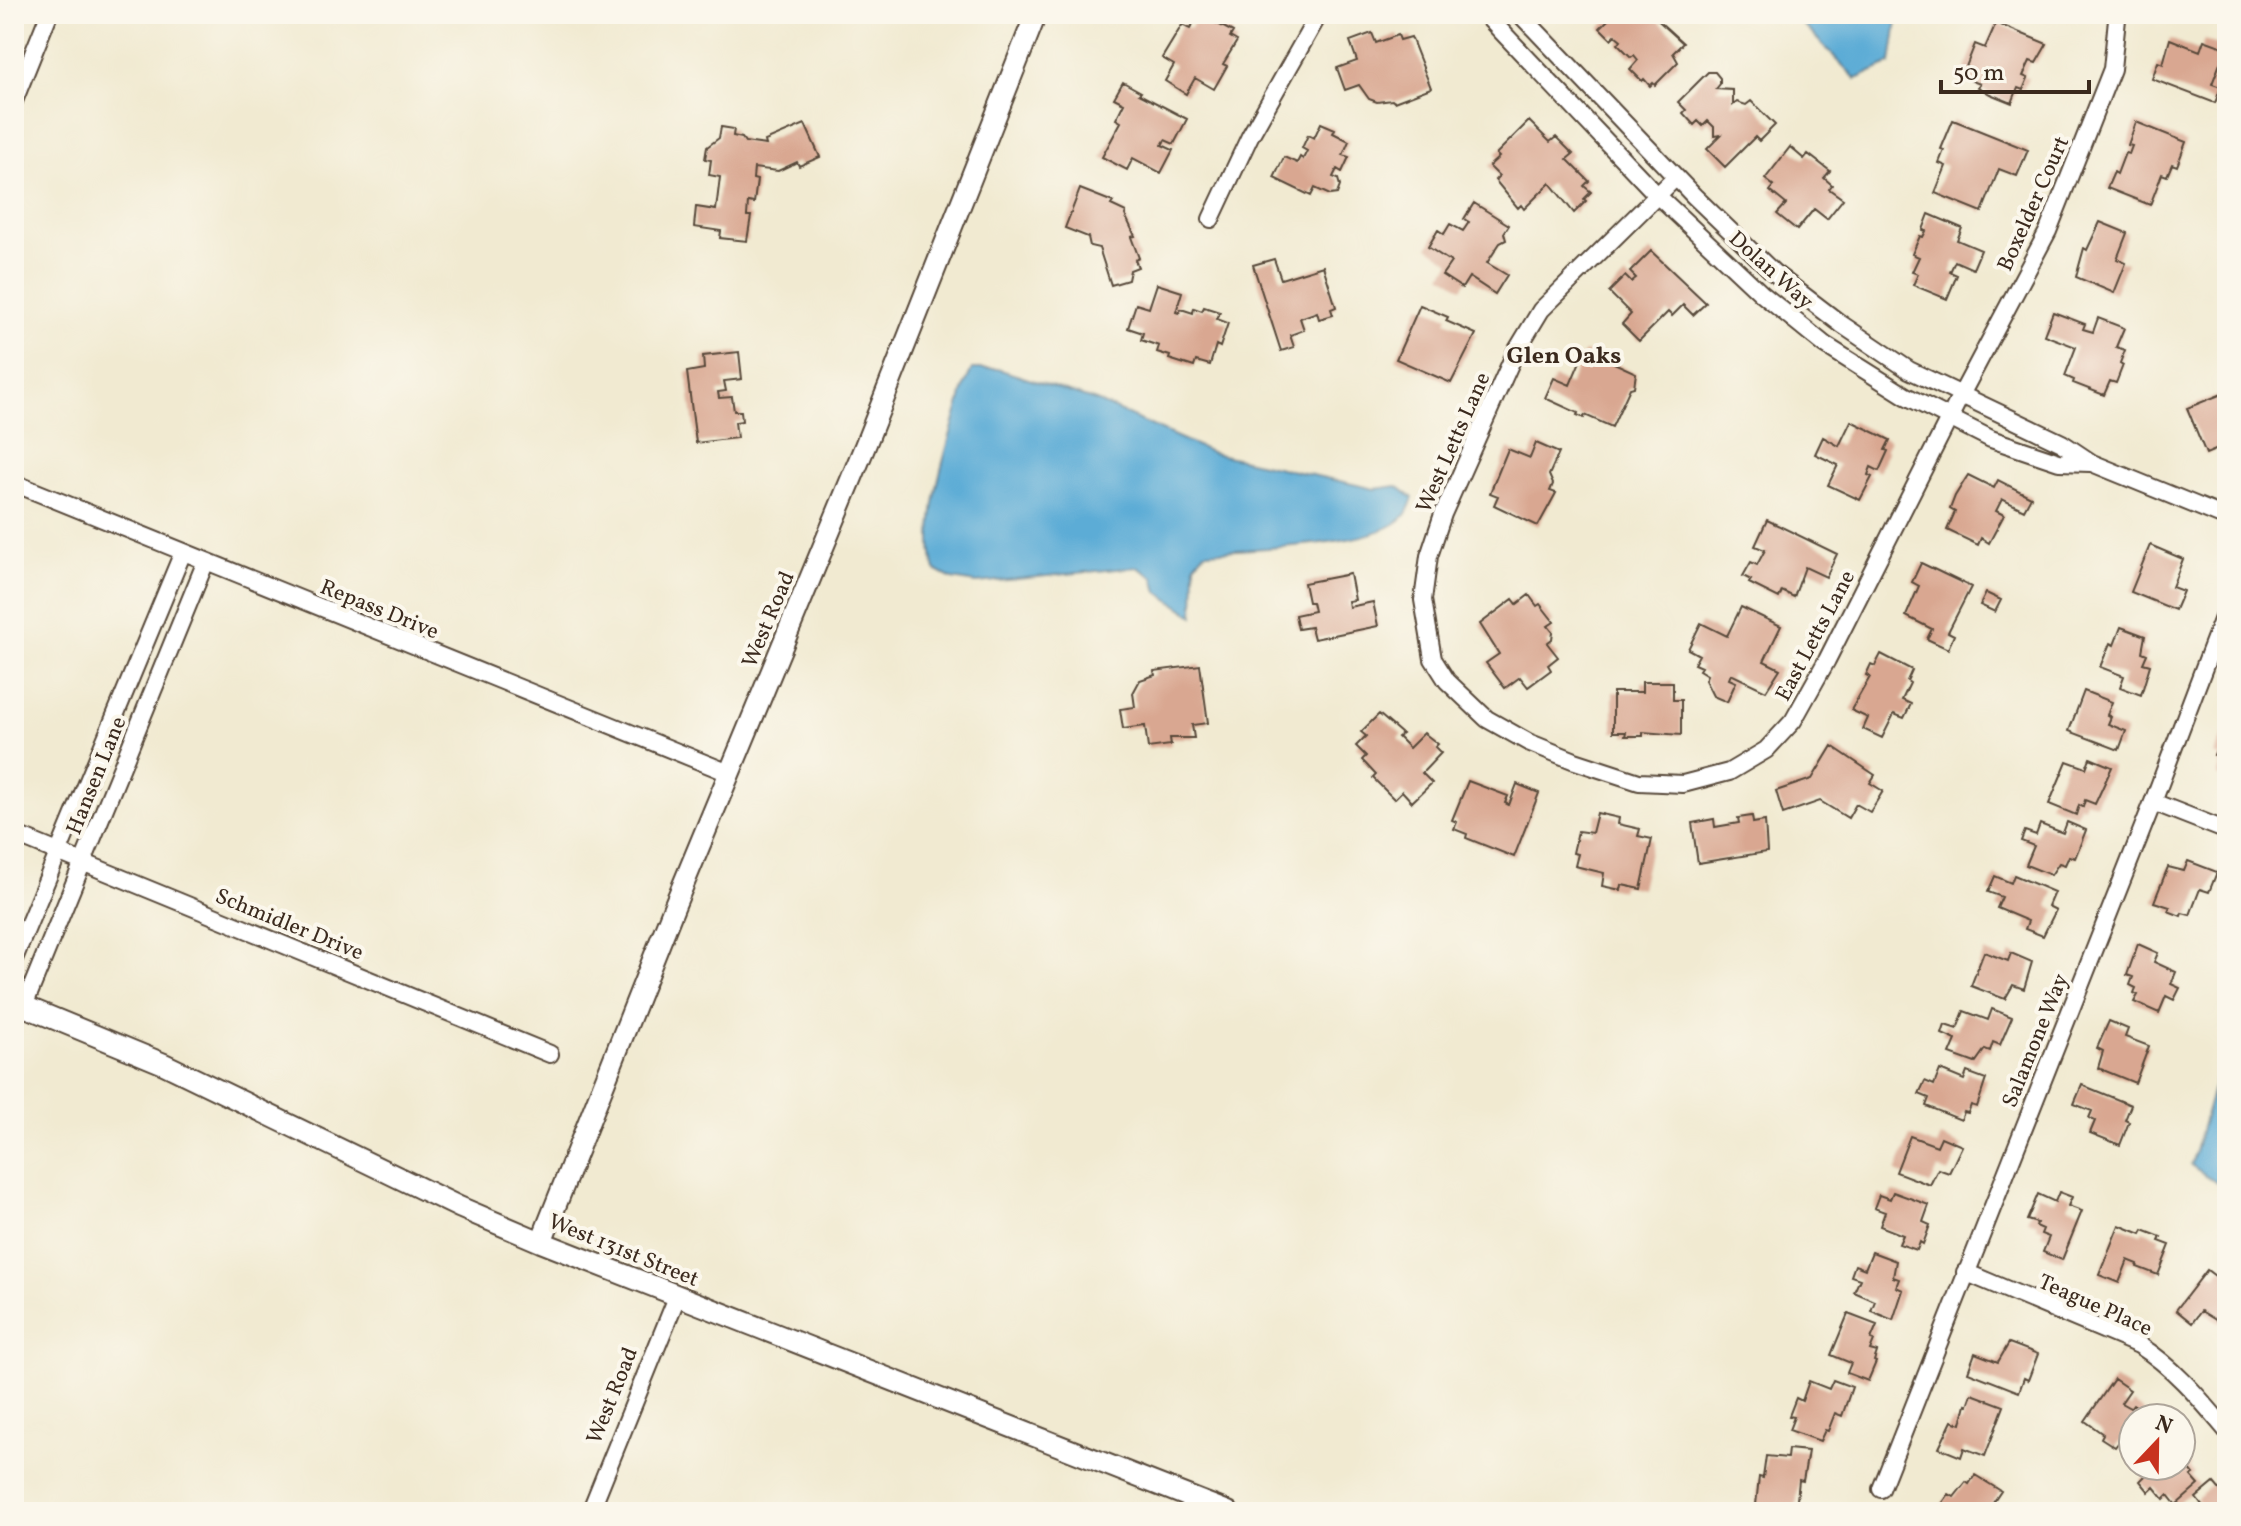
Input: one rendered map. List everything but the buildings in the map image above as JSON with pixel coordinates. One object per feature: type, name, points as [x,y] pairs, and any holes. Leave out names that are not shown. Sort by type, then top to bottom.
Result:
[{"type":"street","points":[[14,101],[49,14]]},
{"type":"street","name":"West Road","points":[[541,1242],[729,773],[865,446],[1036,14]]},
{"type":"street","points":[[1211,219],[1250,136],[1319,14]]},
{"type":"street","name":"Dolan Way","points":[[1485,14],[1657,195],[1762,294],[1825,345],[1906,396],[1991,439],[2059,462],[2092,463]]},
{"type":"street","name":"Dolan Way","points":[[1520,14],[1675,178],[1773,272],[1841,324],[1909,370],[2062,443],[2092,463],[2227,518]]},
{"type":"street","name":"Boxelder Court","points":[[1961,395],[2048,231],[2112,69],[2117,19]]},
{"type":"street","name":"West Letts Lane","points":[[1528,742],[1487,719],[1447,681],[1433,659],[1423,600],[1429,556],[1443,514],[1515,353],[1541,310],[1675,178]]},
{"type":"street","name":"East Letts Lane","points":[[1528,742],[1639,782],[1683,784],[1729,772],[1766,750],[1793,721],[1827,660],[1961,395]]},
{"type":"street","name":"Repass Drive","points":[[14,483],[729,773]]},
{"type":"street","name":"Hansen Lane","points":[[14,959],[183,552]]},
{"type":"street","name":"Hansen Lane","points":[[19,1004],[83,862],[206,561]]},
{"type":"street","name":"Salamone Way","points":[[1881,1489],[2227,607]]},
{"type":"street","points":[[2153,802],[2227,831]]},
{"type":"street","name":"Schmidler Drive","points":[[14,834],[550,1054]]},
{"type":"street","name":"West 131st Street","points":[[19,1004],[164,1064],[459,1207],[541,1242],[1228,1512]]},
{"type":"street","name":"Teague Place","points":[[1965,1272],[2139,1345],[2181,1377],[2227,1431]]},
{"type":"street","name":"West Road","points":[[590,1512],[677,1297]]},
{"type":"water","points":[[1793,14],[1898,14],[1891,63],[1856,79]]},
{"type":"water","points":[[972,369],[998,369],[1096,401],[1213,453],[1375,489],[1397,486],[1413,498],[1405,515],[1391,526],[1369,534],[1311,544],[1205,552],[1195,564],[1194,616],[1158,592],[1154,577],[1137,567],[977,583],[952,579],[935,570],[931,526],[945,452]]},
{"type":"water","points":[[2227,1041],[2227,1190],[2191,1165]]},
{"type":"district","name":"Glen Oaks","points":[[1564,355]]}]
